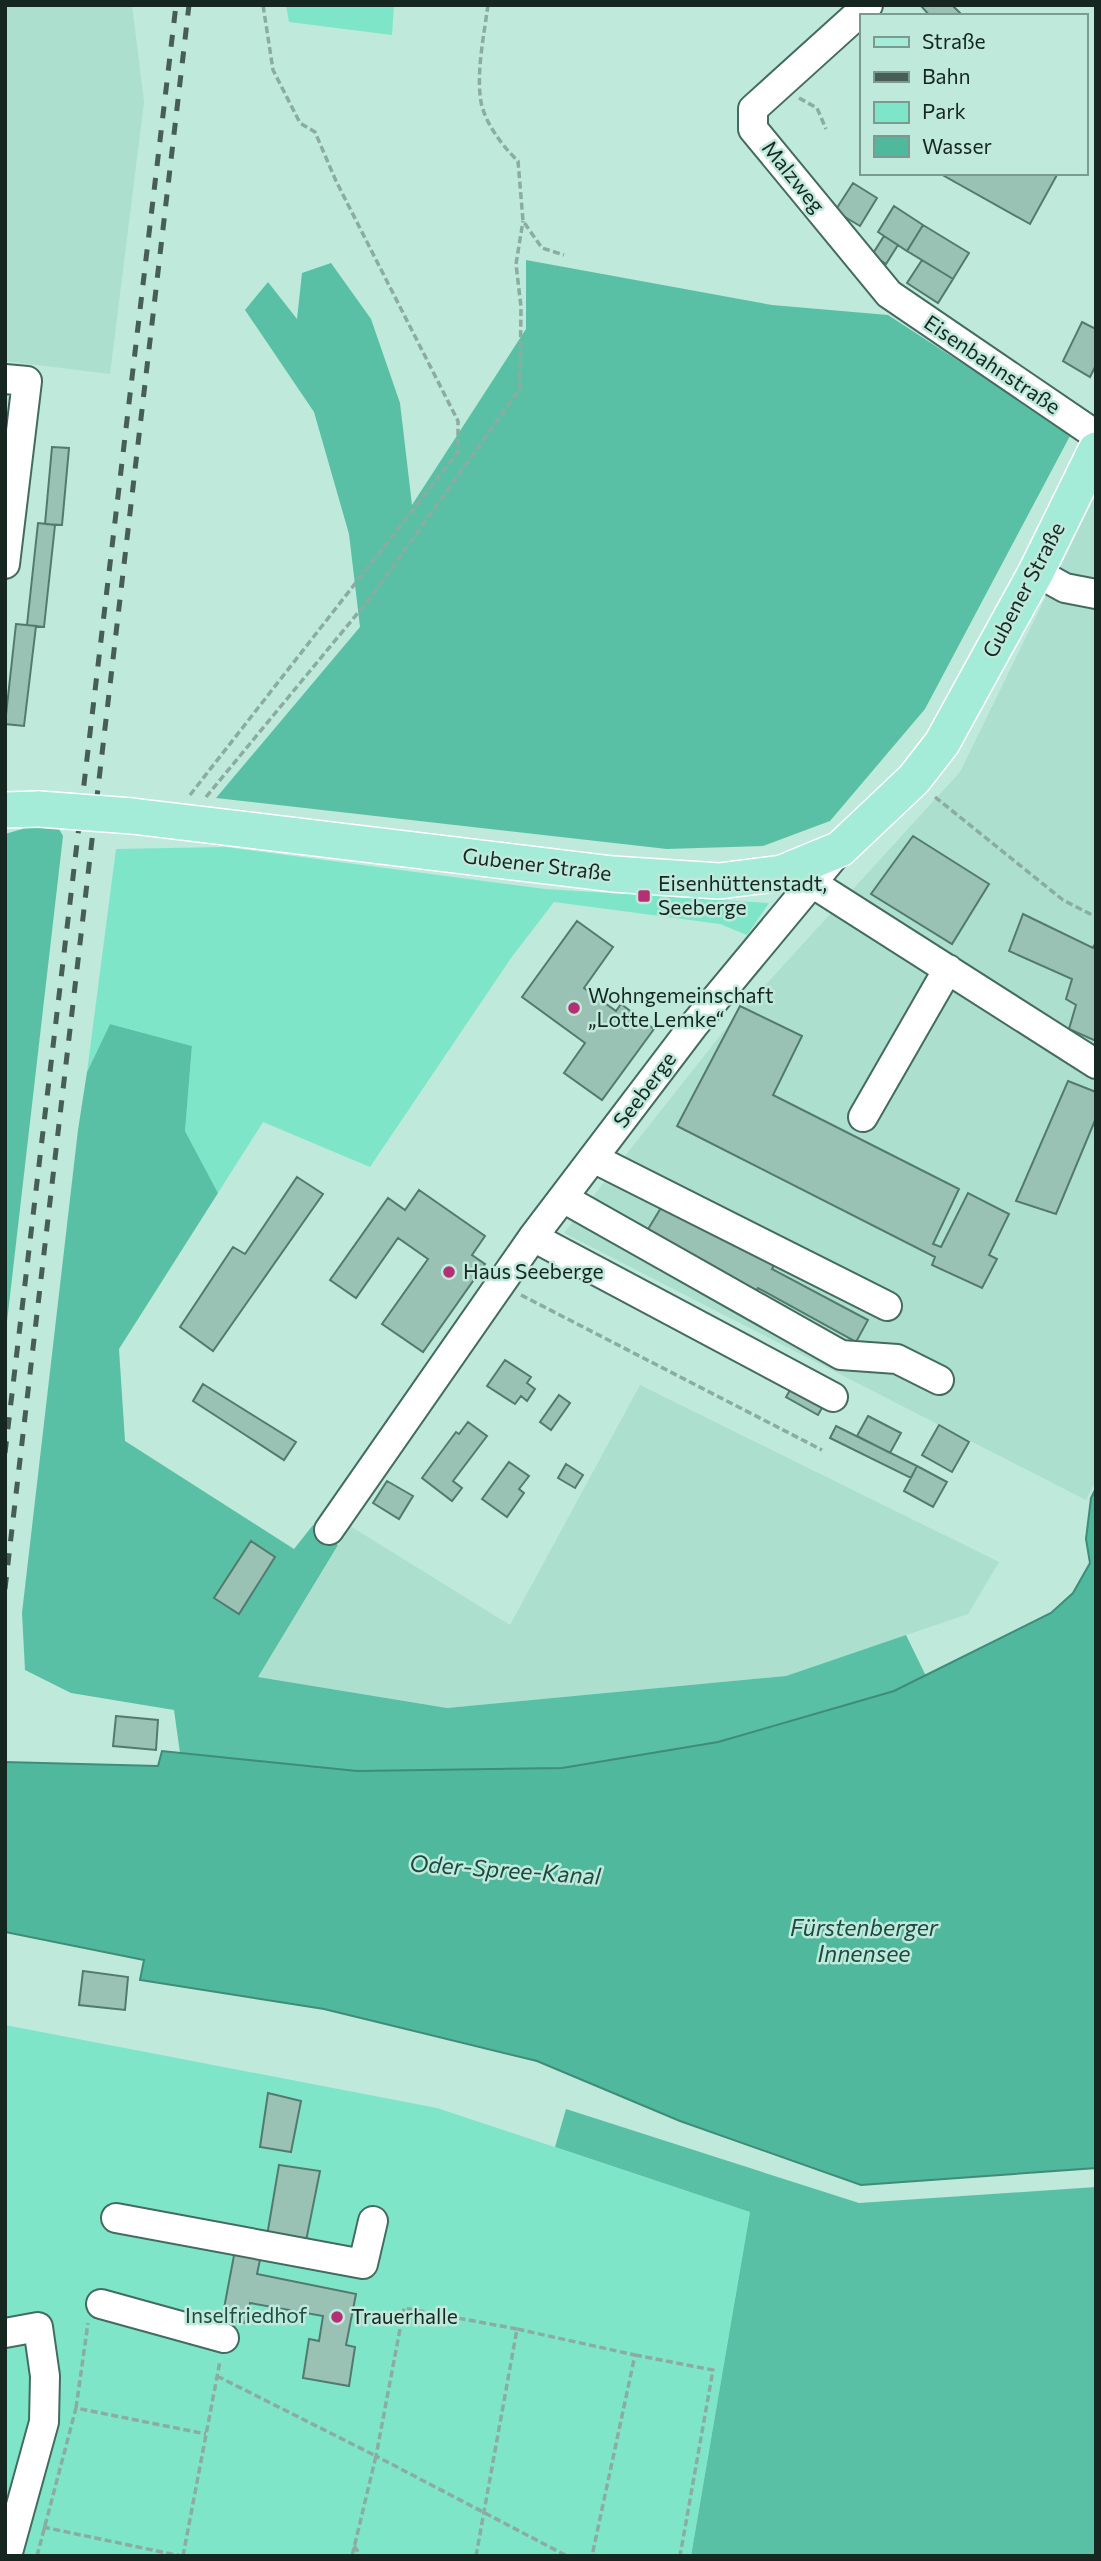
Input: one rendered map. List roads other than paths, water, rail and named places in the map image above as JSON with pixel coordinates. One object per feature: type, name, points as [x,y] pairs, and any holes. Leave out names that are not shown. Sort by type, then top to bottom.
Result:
[{"type":"main road","name":"Gubener Straße","points":[[5,810],[39,809],[132,816],[613,874],[719,881],[782,873],[840,849],[914,779],[942,743],[1036,572],[1096,450]]},
{"type":"street","name":"Malzweg","points":[[867,5],[754,109],[754,129],[889,295]]},
{"type":"street","name":"Eisenbahnstraße","points":[[889,295],[1096,435]]},
{"type":"street","points":[[5,379],[27,381],[9,483],[5,564]]},
{"type":"street","points":[[1036,572],[1065,588],[1096,594]]},
{"type":"street","name":"Seeberge","points":[[329,1530],[533,1237],[694,1025],[840,849]]},
{"type":"street","points":[[812,883],[1096,1065]]},
{"type":"street","points":[[863,1117],[948,969]]},
{"type":"street","points":[[593,1158],[887,1306]]},
{"type":"street","points":[[563,1198],[841,1355],[897,1359],[939,1380]]},
{"type":"street","points":[[533,1237],[833,1397]]},
{"type":"street","points":[[116,2218],[363,2264],[373,2221]]},
{"type":"street","points":[[95,2310],[224,2338]]},
{"type":"street","points":[[5,2333],[38,2327],[45,2376],[44,2422],[7,2556]]},
{"type":"water","name":"Fürstenberger Innensee","points":[[1096,1488],[1096,2168],[861,2185],[680,2121],[537,2061],[324,2009],[140,1980],[144,1960],[5,1932],[5,1762],[158,1766],[162,1751],[357,1771],[562,1768],[718,1742],[894,1691],[1051,1613],[1073,1593],[1090,1563],[1086,1539],[1091,1498]]},
{"type":"railway","points":[[5,1453],[176,5]]},
{"type":"railway","points":[[5,1589],[189,5]]},
{"type":"place","name":"Eisenhüttenstadt, Seeberge","points":[[644,896]]},
{"type":"place","name":"Wohngemeinschaft „Lotte Lemke“","points":[[574,1008]]},
{"type":"place","name":"Haus Seeberge","points":[[449,1272]]},
{"type":"place","name":"Trauerhalle","points":[[337,2317]]},
{"type":"water label","name":"Oder-Spree-Kanal","points":[[505,1870]]},
{"type":"park label","name":"Inselfriedhof","points":[[246,2316]]}]
